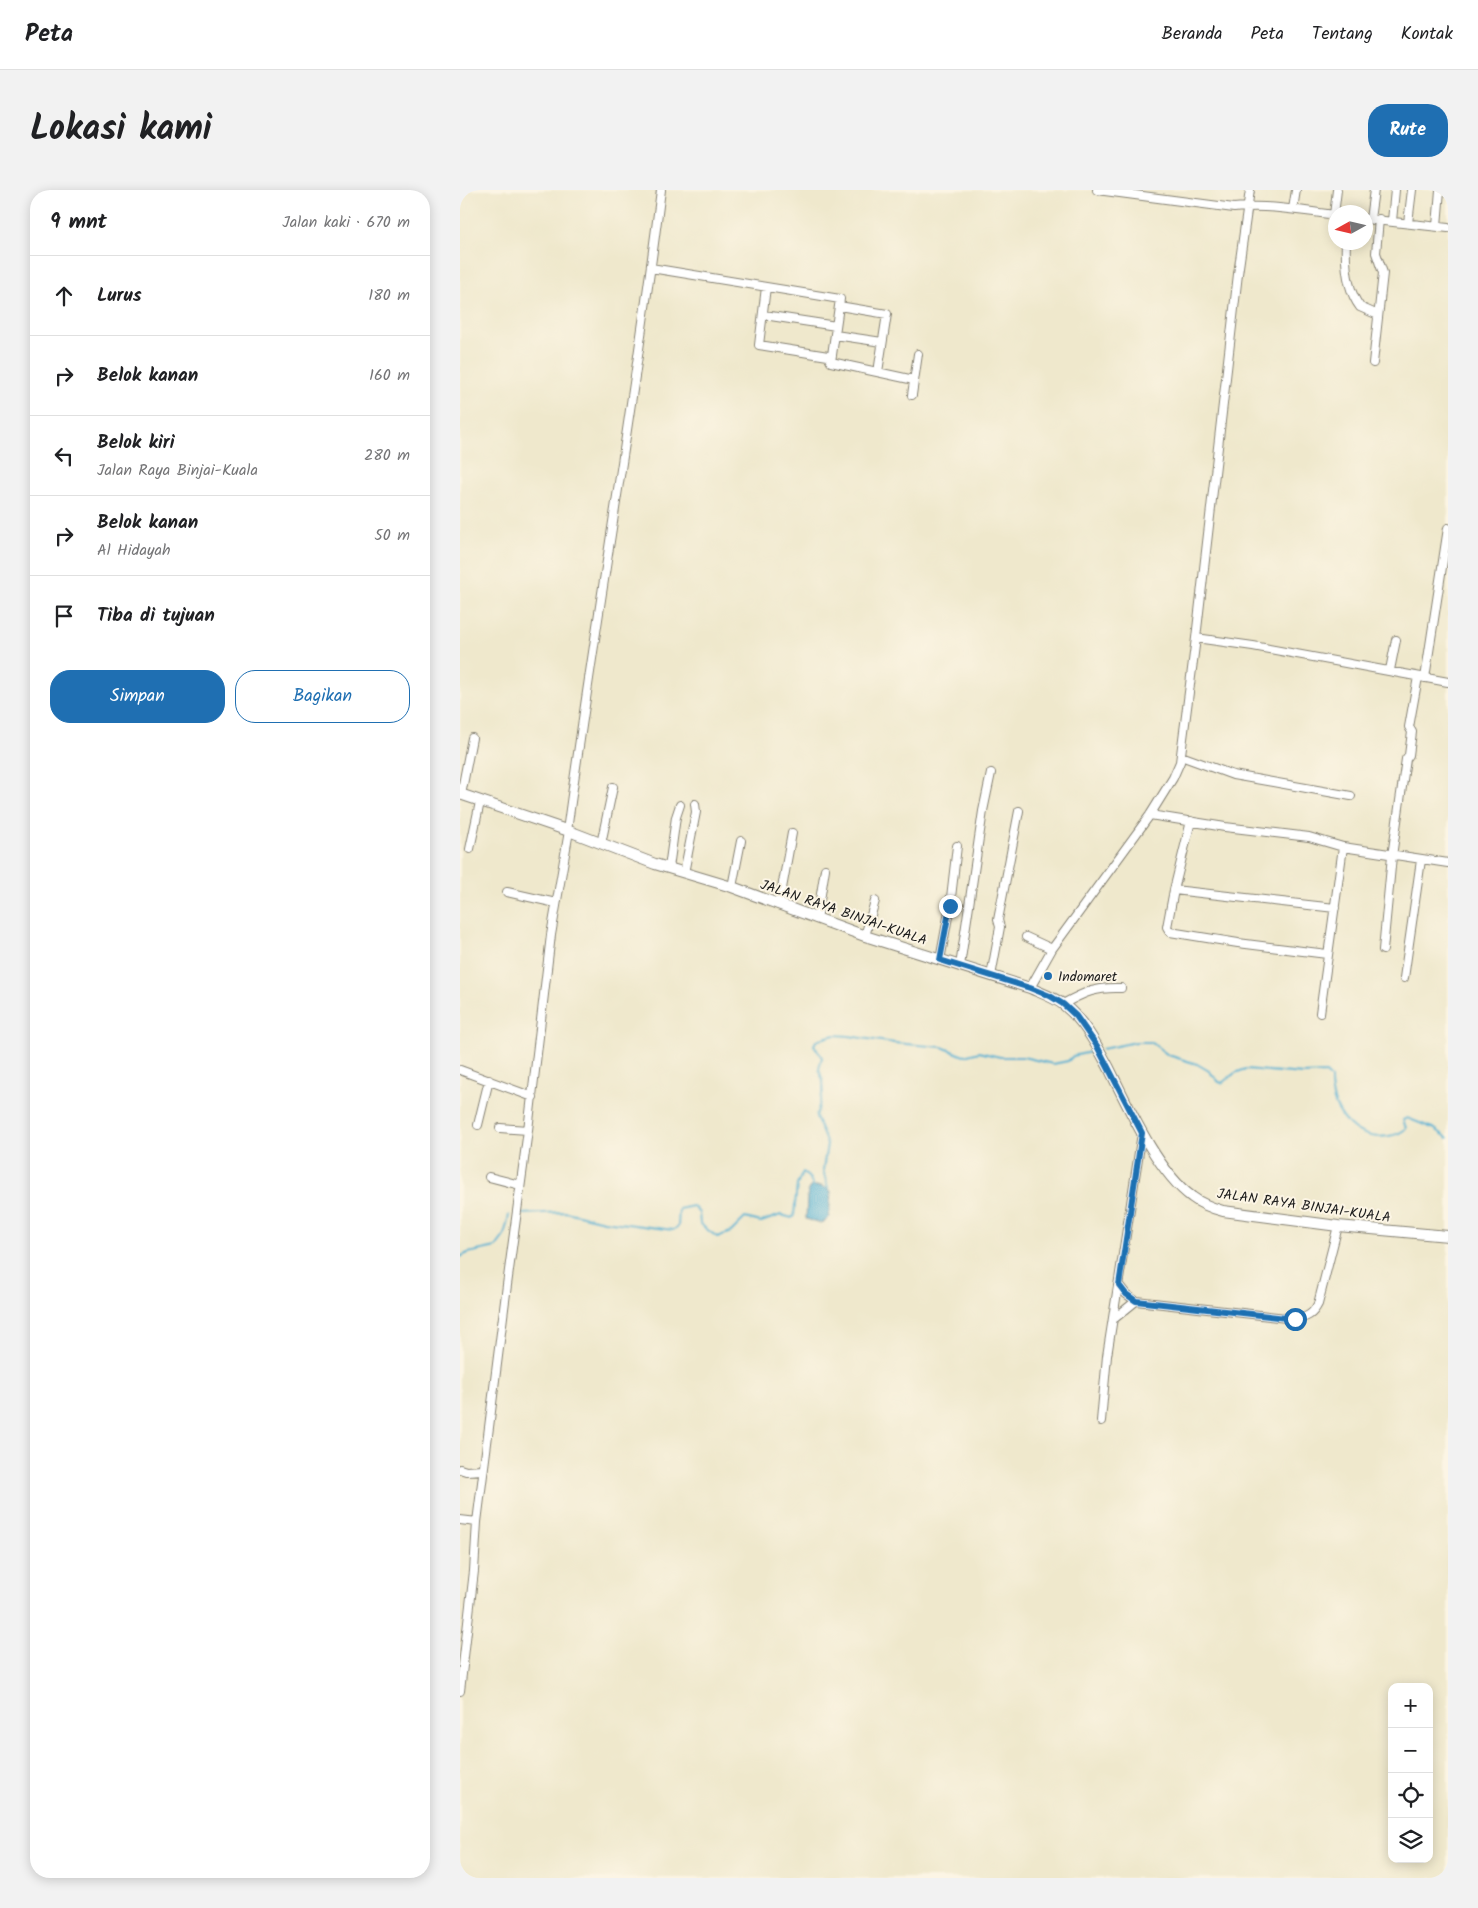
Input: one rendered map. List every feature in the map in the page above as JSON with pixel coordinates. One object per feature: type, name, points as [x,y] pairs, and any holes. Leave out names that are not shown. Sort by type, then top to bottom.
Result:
[{"type":"main road","name":"JALAN RAYA BINJAI-KUALA","points":[[461,794],[669,868],[732,887],[865,936],[1030,988],[1063,1004],[1089,1032],[1142,1133],[1173,1179],[1192,1197],[1208,1206],[1223,1211],[1338,1226],[1448,1236]]},
{"type":"street","points":[[460,1691],[474,1571],[483,1470],[533,1097],[556,903],[661,190]]},
{"type":"street","points":[[1097,190],[1234,208],[1247,206],[1328,214]]},
{"type":"street","points":[[1030,988],[1052,949],[1150,814],[1173,778],[1181,756],[1238,274],[1250,190]]},
{"type":"street","points":[[1292,209],[1296,190]]},
{"type":"street","points":[[1336,205],[1337,190]]},
{"type":"street","points":[[1371,205],[1374,190]]},
{"type":"street","points":[[1392,221],[1395,190]]},
{"type":"street","points":[[1408,223],[1412,190]]},
{"type":"street","points":[[1437,226],[1440,190]]},
{"type":"street","points":[[1373,219],[1448,228]]},
{"type":"street","points":[[1373,363],[1383,273],[1376,254],[1379,220]]},
{"type":"street","points":[[1346,250],[1346,266],[1354,296],[1360,307],[1378,315]]},
{"type":"street","points":[[651,268],[840,299],[831,362]]},
{"type":"street","points":[[766,287],[759,345],[828,356],[831,362]]},
{"type":"street","points":[[839,306],[887,314],[878,372]]},
{"type":"street","points":[[764,315],[836,326]]},
{"type":"street","points":[[835,334],[882,342]]},
{"type":"street","points":[[912,395],[918,354]]},
{"type":"street","points":[[831,362],[914,380]]},
{"type":"street","points":[[1383,950],[1392,856],[1406,759],[1409,755],[1412,732],[1409,727],[1421,678],[1448,528]]},
{"type":"street","points":[[1196,638],[1253,646],[1448,682]]},
{"type":"street","points":[[1390,670],[1396,640]]},
{"type":"street","points":[[461,794],[472,738]]},
{"type":"street","points":[[1181,756],[1233,776],[1352,796]]},
{"type":"street","points":[[960,966],[983,812],[991,773]]},
{"type":"street","points":[[601,844],[613,787]]},
{"type":"street","points":[[470,848],[480,802]]},
{"type":"street","points":[[684,873],[696,812],[695,804]]},
{"type":"street","points":[[669,868],[676,817],[680,805]]},
{"type":"street","points":[[991,976],[1000,927],[998,920],[1018,811]]},
{"type":"street","points":[[1150,814],[1309,838],[1343,847],[1392,856],[1448,863]]},
{"type":"street","points":[[1191,821],[1174,890],[1167,927],[1170,932],[1327,954]]},
{"type":"street","points":[[779,905],[792,833]]},
{"type":"street","points":[[732,887],[741,841]]},
{"type":"street","points":[[940,960],[950,906],[957,846]]},
{"type":"street","points":[[1320,1013],[1343,847]]},
{"type":"street","points":[[1404,978],[1420,860]]},
{"type":"street","points":[[817,919],[825,869]]},
{"type":"street","points":[[1174,890],[1335,908]]},
{"type":"street","points":[[507,892],[556,903]]},
{"type":"street","points":[[865,936],[875,901]]},
{"type":"street","points":[[1026,937],[1052,949]]},
{"type":"street","points":[[1063,1004],[1102,987],[1121,988]]},
{"type":"street","points":[[460,1070],[533,1097]]},
{"type":"street","points":[[478,1125],[489,1080]]},
{"type":"street","points":[[500,1128],[528,1130]]},
{"type":"street","points":[[1101,1421],[1107,1356],[1142,1133]]},
{"type":"street","points":[[489,1177],[520,1185]]},
{"type":"street","points":[[1119,1285],[1126,1294],[1136,1301],[1295,1319],[1305,1318],[1314,1311],[1318,1304],[1338,1226]]},
{"type":"street","points":[[1114,1318],[1136,1301]]},
{"type":"street","points":[[460,1469],[466,1471],[483,1470]]},
{"type":"street","points":[[460,1520],[477,1522]]},
{"type":"water","points":[[822,1186],[831,1191],[829,1218],[824,1222],[819,1223],[806,1219],[807,1197],[809,1188]]},
{"type":"waterway","points":[[827,1189],[823,1170],[827,1144],[816,1117],[823,1091],[823,1082],[819,1069],[822,1057],[814,1045],[816,1041],[835,1035],[849,1036],[894,1043],[942,1047],[964,1056],[979,1052],[1000,1057],[1023,1057],[1053,1064],[1068,1061],[1073,1056],[1095,1051]]},
{"type":"waterway","points":[[1102,1049],[1136,1042],[1151,1042],[1168,1055],[1197,1064],[1209,1071],[1222,1083],[1235,1073],[1246,1069],[1303,1074],[1326,1073],[1331,1078],[1335,1102],[1340,1112],[1346,1122],[1355,1129],[1376,1137],[1391,1136],[1406,1128],[1403,1120],[1407,1118],[1435,1129],[1448,1138]]},
{"type":"waterway","points":[[521,1214],[566,1212],[604,1221],[673,1230],[678,1227],[679,1209],[693,1206],[699,1213],[700,1224],[717,1237],[731,1232],[745,1218],[761,1222],[781,1215],[792,1218],[794,1215],[797,1185],[803,1172],[810,1179],[813,1186]]},
{"type":"waterway","points":[[460,1257],[468,1253],[496,1247],[504,1236],[509,1215]]},
{"type":"place","name":"Indomaret","points":[[1048,976]]},
{"type":"route","points":[[950,906],[940,960],[1030,988],[1050,996],[1063,1004],[1089,1032],[1142,1133],[1119,1285],[1122,1290],[1136,1301],[1295,1319]]}]
